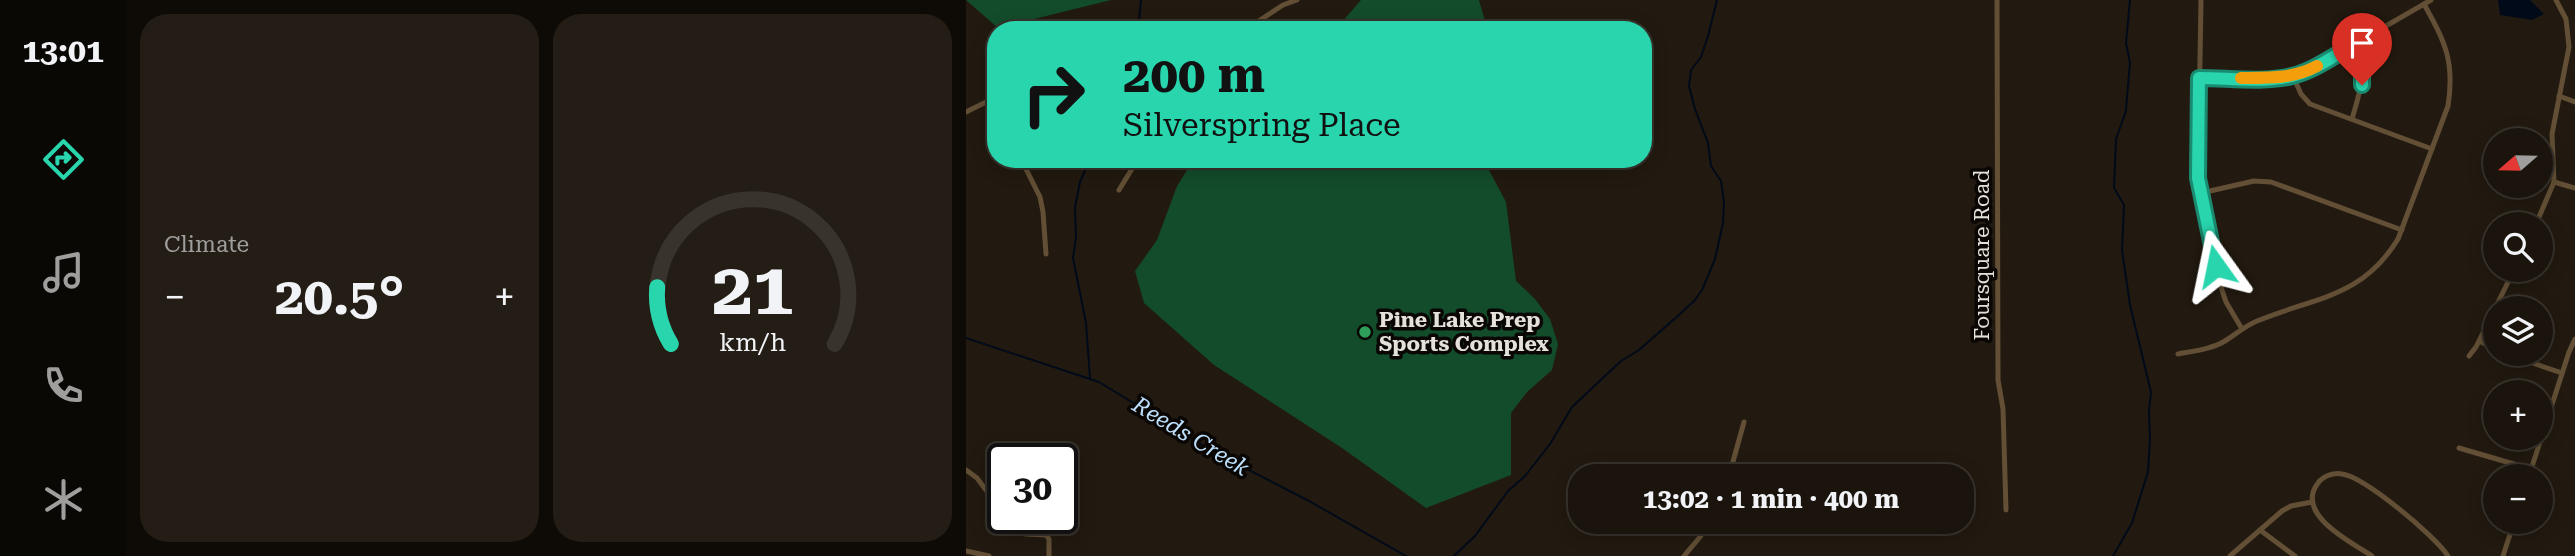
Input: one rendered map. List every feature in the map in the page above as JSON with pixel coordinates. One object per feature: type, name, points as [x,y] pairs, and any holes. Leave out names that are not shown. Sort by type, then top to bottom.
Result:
[{"type":"street","points":[[1259,21],[1283,5],[1297,0]]},
{"type":"street","name":"Foursquare Road","points":[[1997,0],[1998,380],[2003,409],[2006,510]]},
{"type":"street","points":[[2201,0],[2198,178],[2222,290],[2242,329]]},
{"type":"street","points":[[2199,78],[2274,79],[2293,76],[2313,68],[2431,0]]},
{"type":"street","points":[[2541,212],[2554,182],[2552,134],[2571,26],[2556,0]]},
{"type":"street","points":[[2178,354],[2216,346],[2255,321],[2349,289],[2383,262],[2402,230],[2448,106],[2451,86],[2449,55],[2424,4]]},
{"type":"street","points":[[2350,47],[2362,74],[2362,85],[2352,120]]},
{"type":"street","points":[[2293,76],[2301,94],[2310,104],[2432,149]]},
{"type":"street","points":[[2559,96],[2575,102]]},
{"type":"street","points":[[966,112],[987,102]]},
{"type":"street","points":[[1026,168],[1040,197],[1044,212],[1046,254]]},
{"type":"street","points":[[1119,190],[1132,168]]},
{"type":"street","points":[[2201,193],[2254,181],[2270,182],[2402,230]]},
{"type":"street","points":[[2554,182],[2575,188]]},
{"type":"street","points":[[2469,356],[2508,282]]},
{"type":"street","points":[[2533,464],[2575,339]]},
{"type":"street","points":[[2479,341],[2483,343]]},
{"type":"street","points":[[2541,366],[2562,373]]},
{"type":"street","points":[[1732,464],[1744,422]]},
{"type":"street","points":[[2459,448],[2514,464]]},
{"type":"street","points":[[966,470],[987,491]]},
{"type":"street","points":[[2372,556],[2323,523],[2315,512],[2312,502],[2316,484],[2322,478],[2332,474],[2351,476],[2413,519],[2436,540],[2448,556]]},
{"type":"street","points":[[2230,556],[2282,511],[2291,506],[2312,502]]},
{"type":"street","points":[[2260,530],[2295,556]]},
{"type":"street","points":[[1026,534],[1046,535],[1049,556]]},
{"type":"street","points":[[1684,556],[1702,534]]},
{"type":"street","points":[[2503,556],[2510,534]]},
{"type":"street","points":[[966,551],[989,556]]},
{"type":"green space","points":[[966,0],[1111,0],[1026,21],[990,21]]},
{"type":"green space","points":[[1361,0],[1479,0],[1485,21],[1343,21]]},
{"type":"green space","name":"Pine Lake Prep Sports Complex","points":[[1188,168],[1488,168],[1506,202],[1516,281],[1535,299],[1550,319],[1558,344],[1552,370],[1527,392],[1511,413],[1511,475],[1426,508],[1342,448],[1214,365],[1144,303],[1135,271],[1157,240],[1177,186]]},
{"type":"water","points":[[2498,0],[2530,0],[2544,14],[2532,20],[2500,15]]},
{"type":"waterway","points":[[1139,21],[1141,0]]},
{"type":"waterway","points":[[1454,556],[1475,536],[1508,491],[1525,476],[1550,444],[1572,407],[1621,361],[1639,350],[1680,314],[1702,290],[1715,259],[1723,223],[1724,202],[1721,181],[1711,166],[1708,143],[1689,86],[1691,70],[1701,57],[1717,0]]},
{"type":"waterway","points":[[2113,556],[2132,523],[2148,472],[2150,439],[2151,392],[2130,305],[2122,250],[2124,205],[2114,188],[2116,139],[2126,111],[2130,63],[2126,43],[2130,0]]},
{"type":"waterway","points":[[1086,168],[1075,207],[1076,237],[1073,258],[1086,323],[1090,378]]},
{"type":"waterway","name":"Reeds Creek","points":[[966,338],[1099,382],[1212,451],[1309,501],[1406,556]]},
{"type":"slow traffic","points":[[2241,78],[2274,79],[2293,76],[2317,66]]},
{"type":"place","name":"Pine Lake Prep Sports Complex","points":[[1365,332]]},
{"type":"route","points":[[2216,266],[2198,178],[2199,78],[2274,79],[2293,76],[2350,47],[2362,74],[2362,85]]}]
